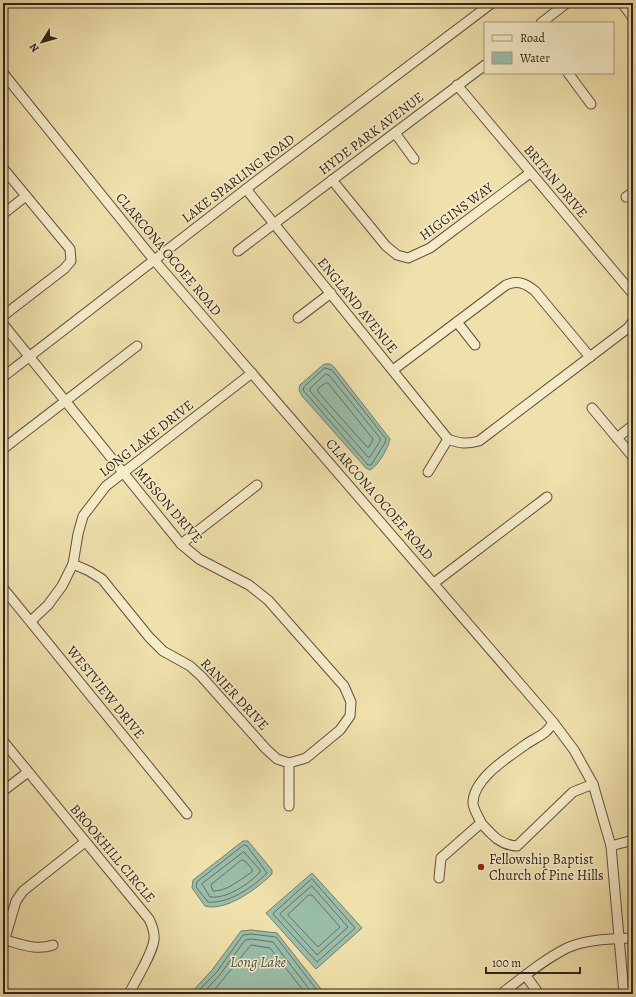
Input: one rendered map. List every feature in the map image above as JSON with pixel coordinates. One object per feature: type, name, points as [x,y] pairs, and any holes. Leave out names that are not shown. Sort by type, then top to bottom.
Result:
[{"type":"street","name":"LAKE SPARLING ROAD","points":[[3,377],[246,189],[492,3]]},
{"type":"street","points":[[542,22],[567,3]]},
{"type":"street","points":[[622,3],[633,18]]},
{"type":"street","name":"HYDE PARK AVENUE","points":[[238,252],[274,223],[484,65]]},
{"type":"street","name":"CLARCONA OCOEE ROAD","points":[[3,73],[154,260],[434,583],[553,722],[574,750],[593,784],[611,846],[624,994]]},
{"type":"street","points":[[569,74],[591,104]]},
{"type":"street","name":"BRITAN DRIVE","points":[[457,85],[633,294]]},
{"type":"street","points":[[395,133],[414,159]]},
{"type":"street","points":[[3,168],[70,249],[71,261],[64,269],[3,316]]},
{"type":"street","name":"HIGGINS WAY","points":[[332,180],[386,246],[397,255],[408,258],[430,248],[530,173]]},
{"type":"street","name":"ENGLAND AVENUE","points":[[246,189],[448,439]]},
{"type":"street","points":[[3,214],[26,196]]},
{"type":"street","points":[[393,370],[506,285],[515,282],[525,284],[536,291],[590,357]]},
{"type":"street","points":[[298,318],[331,293]]},
{"type":"street","points":[[428,472],[448,439],[456,443],[466,444],[480,441],[628,328],[633,321]]},
{"type":"street","points":[[457,322],[475,345]]},
{"type":"street","name":"MISSON DRIVE","points":[[3,324],[64,402],[181,544],[199,560],[249,584],[268,600],[346,692],[351,702],[350,716],[340,730],[306,758],[289,763]]},
{"type":"street","points":[[3,449],[137,346]]},
{"type":"street","name":"LONG LAKE DRIVE","points":[[31,621],[48,605],[62,586],[73,564],[78,534],[83,516],[106,486],[122,472],[252,373]]},
{"type":"street","points":[[592,408],[633,457]]},
{"type":"street","points":[[617,438],[633,425]]},
{"type":"street","points":[[181,544],[257,485]]},
{"type":"street","points":[[434,583],[547,497]]},
{"type":"street","name":"RANIER DRIVE","points":[[73,564],[89,570],[102,579],[149,637],[163,650],[190,666],[198,673],[266,749],[277,759],[289,763]]},
{"type":"street","name":"WESTVIEW DRIVE","points":[[3,588],[187,814]]},
{"type":"street","points":[[553,722],[542,736],[526,744],[483,778],[477,788],[473,804],[481,823],[493,837],[506,845],[517,846],[573,792],[593,784]]},
{"type":"street","name":"BROOKHILL CIRCLE","points":[[3,741],[153,927],[154,939],[152,949],[129,994]]},
{"type":"street","points":[[289,763],[289,806]]},
{"type":"street","points":[[3,791],[28,772]]},
{"type":"street","points":[[439,878],[441,858],[481,823]]},
{"type":"street","points":[[611,846],[633,840]]},
{"type":"street","points":[[53,945],[44,948],[4,942],[16,901],[23,891],[85,842]]},
{"type":"street","points":[[501,994],[568,948],[586,942],[633,938]]},
{"type":"street","points":[[526,976],[539,994]]},
{"type":"water","points":[[324,364],[330,364],[334,367],[390,439],[383,456],[370,470],[366,468],[302,396],[299,390],[300,385]]},
{"type":"water","points":[[243,841],[248,841],[272,870],[272,874],[259,886],[241,898],[222,906],[205,906],[192,888],[193,880]]},
{"type":"water","points":[[312,873],[362,928],[316,969],[266,913]]},
{"type":"water","name":"Long Lake","points":[[251,930],[277,933],[325,994],[190,994],[212,970],[241,931]]},
{"type":"place","name":"Fellowship Baptist Church of Pine Hills","points":[[481,867]]}]
